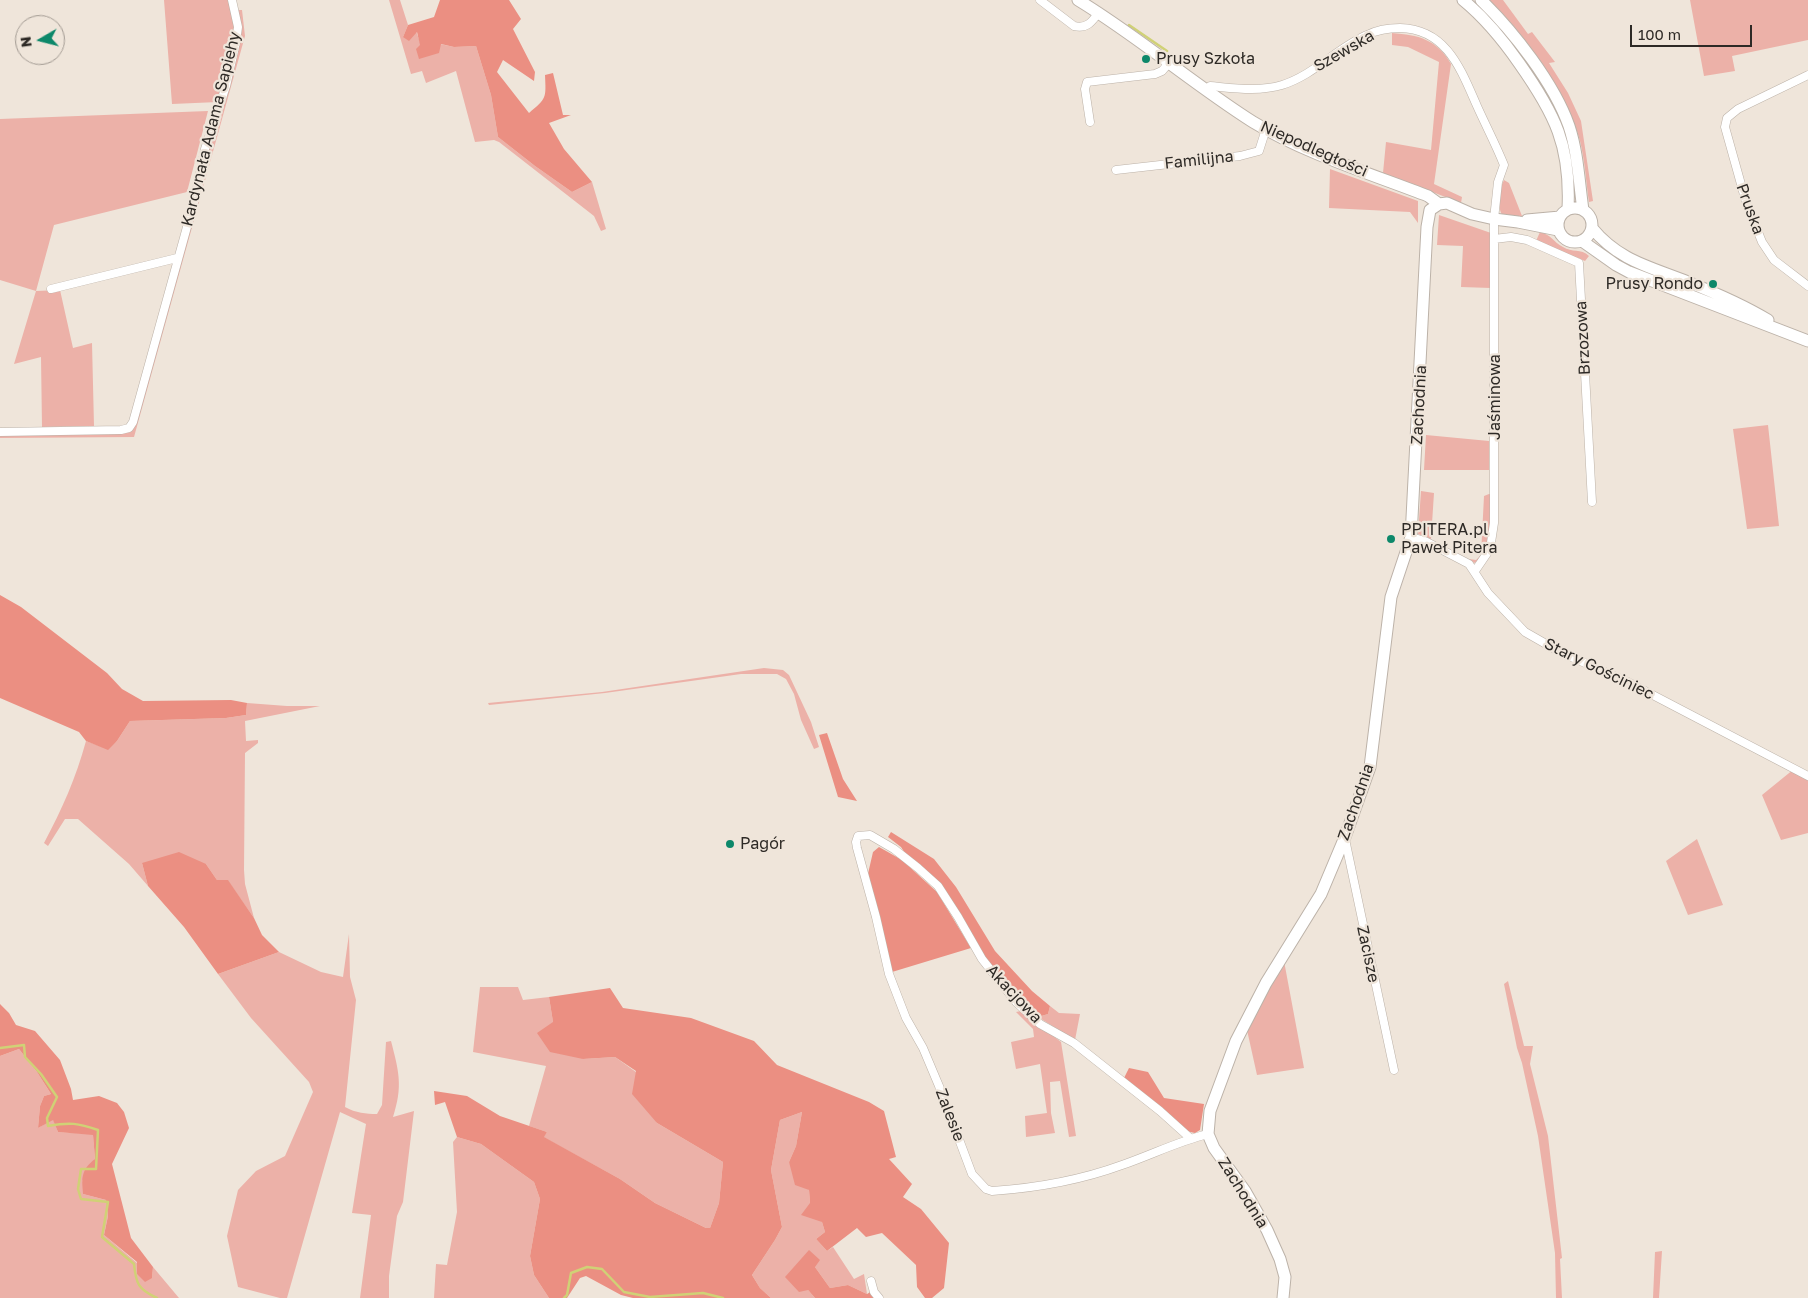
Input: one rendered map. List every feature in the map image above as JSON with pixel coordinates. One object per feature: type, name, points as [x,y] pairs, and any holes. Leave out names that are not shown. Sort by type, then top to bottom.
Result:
[{"type":"street","name":"Kardynała Adama Sapiehy","points":[[0,432],[114,430],[131,426],[138,408],[177,258],[195,198],[208,140],[226,86],[238,26],[232,0]]},
{"type":"street","points":[[1040,0],[1074,26],[1087,25],[1098,12]]},
{"type":"street","name":"Niepodległości","points":[[1078,0],[1266,129],[1296,144],[1428,196],[1439,204],[1447,203],[1472,214],[1494,219],[1558,230]]},
{"type":"street","points":[[1464,0],[1490,24],[1536,87],[1552,114],[1566,156],[1569,191],[1558,230],[1567,240],[1572,242],[1582,241],[1587,238],[1592,228]]},
{"type":"street","points":[[1481,0],[1514,37],[1556,98],[1569,126],[1574,145],[1583,210]]},
{"type":"street","name":"Szewska","points":[[1207,90],[1210,86],[1254,88],[1281,85],[1302,76],[1372,32],[1394,28],[1415,29],[1425,32],[1448,51],[1463,76],[1504,165],[1498,182],[1494,219]]},
{"type":"street","points":[[1090,122],[1084,89],[1087,82],[1155,74],[1162,71],[1169,63]]},
{"type":"street","name":"Pruska","points":[[1808,75],[1738,109],[1730,114],[1725,123],[1726,133],[1746,202],[1760,236],[1774,260],[1808,286]]},
{"type":"street","name":"Familijna","points":[[1116,170],[1240,156],[1259,151],[1266,129]]},
{"type":"street","name":"Zachodnia","points":[[1283,1298],[1285,1277],[1280,1259],[1273,1242],[1245,1191],[1214,1148],[1208,1134],[1210,1112],[1236,1041],[1270,975],[1321,894],[1345,837],[1370,767],[1391,597],[1411,537],[1428,227],[1430,210],[1439,204]]},
{"type":"street","points":[[1564,213],[1575,208],[1583,210],[1590,217],[1592,228],[1614,250],[1641,265],[1689,282],[1764,317],[1796,336]]},
{"type":"street","name":"Niepodległości","points":[[1518,222],[1564,213]]},
{"type":"street","name":"Jaśminowa","points":[[1475,571],[1490,549],[1494,523],[1494,219]]},
{"type":"street","name":"Brzozowa","points":[[1494,239],[1511,238],[1527,240],[1579,263],[1592,502]]},
{"type":"street","points":[[1582,241],[1629,272],[1808,341]]},
{"type":"street","points":[[51,289],[177,258]]},
{"type":"street","name":"Stary Gościniec","points":[[1411,537],[1425,540],[1469,564],[1488,593],[1525,632],[1560,652],[1626,681],[1808,776]]},
{"type":"street","name":"Akacjowa","points":[[858,836],[870,835],[894,849],[938,886],[982,960],[1016,1002],[1040,1024],[1082,1049],[1160,1111],[1190,1138]]},
{"type":"street","name":"Zalesie","points":[[858,836],[857,848],[889,974],[906,1018],[939,1086],[972,1174],[986,1189],[992,1191],[1036,1187],[1100,1172],[1190,1138],[1208,1134]]},
{"type":"street","name":"Zacisze","points":[[1345,837],[1394,1070]]},
{"type":"street","points":[[871,1282],[874,1292],[879,1298]]},
{"type":"shaded area","points":[[164,0],[228,0],[235,23],[218,102],[172,104]]},
{"type":"shaded area","points":[[389,0],[400,0],[408,25],[403,37],[416,31],[421,45],[476,46],[491,95],[498,137],[572,192],[592,182],[606,229],[601,231],[594,216],[499,142],[494,140],[475,142],[456,71],[426,83],[422,71],[411,74]]},
{"type":"shaded area","points":[[440,0],[509,0],[521,19],[513,29],[535,72],[534,81],[503,60],[497,72],[529,113],[544,97],[545,75],[553,73],[563,115],[571,115],[549,123],[564,149],[592,182],[572,192],[498,137],[491,95],[476,46],[454,47],[441,44],[439,53],[419,59],[416,49],[420,45],[417,32],[409,41],[403,37],[408,25],[434,17]]},
{"type":"shaded area","points":[[1489,0],[1503,0],[1528,34],[1532,32],[1555,62],[1549,63],[1568,93],[1581,121],[1593,201],[1589,202],[1580,141],[1566,104],[1530,47]]},
{"type":"shaded area","points":[[1690,0],[1808,0],[1808,40],[1732,56],[1735,71],[1704,76]]},
{"type":"shaded area","points":[[237,10],[242,10],[245,36],[134,437],[0,438],[0,434],[126,433],[134,428],[210,142],[223,102]]},
{"type":"shaded area","points":[[1392,33],[1410,35],[1426,40],[1440,49],[1451,64],[1434,184],[1462,197],[1461,203],[1383,173],[1386,142],[1431,150],[1439,62],[1408,47],[1392,45]]},
{"type":"shaded area","points":[[208,111],[187,192],[54,225],[36,291],[0,280],[0,119]]},
{"type":"shaded area","points":[[1330,169],[1418,201],[1418,223],[1410,212],[1329,208]]},
{"type":"shaded area","points":[[1504,180],[1509,183],[1522,216],[1509,217],[1502,215],[1499,198]]},
{"type":"shaded area","points":[[1439,215],[1491,233],[1491,288],[1461,287],[1463,246],[1437,245]]},
{"type":"shaded area","points":[[1540,232],[1566,249],[1583,252],[1589,256],[1585,261],[1536,241]]},
{"type":"shaded area","points":[[60,290],[73,348],[92,343],[94,426],[42,427],[41,357],[14,364],[36,291]]},
{"type":"shaded area","points":[[1768,425],[1779,526],[1747,529],[1733,429]]},
{"type":"shaded area","points":[[1426,435],[1489,441],[1489,470],[1424,470]]},
{"type":"shaded area","points":[[1421,491],[1434,493],[1431,539],[1418,534]]},
{"type":"shaded area","points":[[1493,495],[1488,543],[1485,552],[1474,563],[1469,559],[1476,560],[1481,555],[1484,496]]},
{"type":"shaded area","points":[[0,595],[21,607],[107,673],[122,689],[143,701],[231,700],[247,703],[246,715],[226,718],[130,721],[117,741],[108,750],[86,741],[79,732],[0,698]]},
{"type":"shaded area","points":[[764,668],[783,670],[789,675],[811,722],[819,747],[814,749],[801,720],[794,694],[786,679],[777,674],[741,674],[605,693],[489,705],[488,703],[602,692]]},
{"type":"shaded area","points":[[247,703],[320,706],[245,721],[246,741],[258,740],[258,743],[245,753],[244,870],[245,884],[254,918],[228,881],[217,880],[206,864],[142,863],[148,886],[129,864],[78,819],[65,819],[48,846],[44,843],[68,793],[86,741],[108,749],[117,741],[130,721],[226,718],[246,715]]},
{"type":"shaded area","points":[[827,733],[843,779],[857,801],[838,797],[819,735]]},
{"type":"shaded area","points":[[1794,769],[1808,777],[1808,833],[1781,840],[1762,795]]},
{"type":"shaded area","points":[[891,832],[934,859],[956,887],[995,951],[1032,991],[1050,1006],[1048,1014],[1038,1017],[1019,1000],[985,959],[961,916],[908,858],[901,847],[888,837]]},
{"type":"shaded area","points":[[1697,839],[1723,905],[1688,915],[1666,861]]},
{"type":"shaded area","points":[[879,847],[902,860],[937,892],[971,948],[892,972],[867,878],[873,852]]},
{"type":"shaded area","points":[[179,852],[206,864],[217,880],[228,880],[254,918],[262,935],[279,952],[218,974],[184,927],[148,886],[142,863]]},
{"type":"shaded area","points":[[349,934],[350,977],[356,1000],[345,1107],[361,1113],[377,1114],[382,1105],[386,1042],[391,1041],[399,1079],[398,1096],[393,1117],[414,1111],[403,1202],[397,1216],[389,1276],[389,1298],[360,1298],[371,1215],[352,1213],[366,1124],[340,1112],[287,1298],[280,1298],[238,1287],[227,1236],[238,1190],[256,1171],[285,1156],[313,1092],[309,1082],[251,1018],[218,974],[279,952],[321,972],[343,977]]},
{"type":"shaded area","points":[[1284,961],[1304,1068],[1257,1075],[1247,1030]]},
{"type":"shaded area","points":[[1508,981],[1524,1046],[1533,1046],[1530,1064],[1548,1136],[1562,1258],[1560,1259],[1562,1298],[1556,1298],[1555,1253],[1538,1136],[1504,984]]},
{"type":"shaded area","points":[[480,987],[518,987],[523,1000],[549,997],[553,1022],[583,1059],[615,1057],[636,1072],[657,1123],[723,1162],[719,1203],[710,1228],[706,1228],[655,1203],[620,1179],[543,1137],[547,1132],[529,1126],[546,1066],[473,1052]]},
{"type":"shaded area","points":[[610,988],[623,1008],[691,1018],[754,1041],[777,1065],[869,1102],[884,1111],[896,1157],[889,1159],[912,1184],[903,1197],[921,1209],[949,1243],[944,1288],[932,1298],[925,1298],[917,1287],[916,1265],[882,1233],[866,1237],[857,1228],[827,1251],[816,1239],[825,1232],[822,1222],[801,1215],[810,1203],[809,1190],[795,1185],[789,1162],[796,1146],[802,1112],[780,1120],[771,1170],[782,1227],[752,1275],[760,1288],[771,1298],[633,1298],[621,1295],[586,1276],[580,1278],[567,1298],[549,1298],[534,1275],[530,1256],[540,1199],[534,1182],[481,1144],[457,1137],[445,1102],[435,1105],[434,1091],[467,1096],[500,1116],[547,1132],[544,1137],[620,1179],[655,1203],[706,1228],[710,1228],[719,1203],[723,1162],[657,1123],[632,1094],[636,1071],[615,1057],[583,1059],[550,1052],[537,1033],[553,1022],[549,997]]},
{"type":"shaded area","points":[[0,1004],[9,1013],[16,1025],[35,1031],[60,1060],[73,1100],[99,1096],[117,1103],[124,1112],[129,1128],[112,1164],[131,1238],[153,1267],[152,1278],[145,1282],[137,1274],[137,1262],[104,1235],[108,1216],[106,1200],[83,1194],[83,1174],[87,1166],[95,1159],[93,1135],[58,1132],[53,1120],[38,1128],[40,1106],[44,1096],[51,1094],[19,1049],[0,1056]]},
{"type":"shaded area","points":[[1050,1006],[1059,1013],[1080,1014],[1075,1040],[1038,1017],[1048,1014]]},
{"type":"shaded area","points":[[1021,1011],[1061,1042],[1076,1136],[1069,1137],[1060,1081],[1050,1082],[1051,1113],[1055,1133],[1026,1137],[1025,1116],[1047,1113],[1040,1064],[1016,1069],[1011,1042],[1034,1037],[1033,1029],[1016,1012]]},
{"type":"shaded area","points":[[19,1049],[51,1094],[44,1096],[40,1106],[38,1128],[53,1119],[58,1132],[93,1134],[95,1159],[82,1181],[83,1194],[106,1200],[108,1216],[104,1235],[137,1263],[137,1274],[152,1278],[153,1267],[179,1298],[0,1298],[0,1056]]},
{"type":"shaded area","points":[[1129,1068],[1148,1072],[1164,1098],[1204,1104],[1200,1130],[1195,1133],[1186,1131],[1124,1078]]},
{"type":"shaded area","points":[[802,1112],[796,1146],[789,1162],[809,1190],[810,1203],[822,1222],[825,1232],[816,1239],[827,1251],[833,1247],[854,1279],[864,1274],[867,1294],[848,1285],[830,1288],[815,1267],[809,1251],[808,1290],[815,1298],[771,1298],[760,1288],[752,1275],[782,1227],[771,1170],[780,1120]]},
{"type":"shaded area","points":[[457,1137],[481,1144],[534,1182],[540,1199],[530,1256],[534,1275],[549,1298],[434,1298],[436,1264],[447,1265],[457,1212],[453,1142]]},
{"type":"shaded area","points":[[809,1250],[820,1260],[815,1267],[830,1288],[848,1285],[867,1294],[872,1291],[878,1298],[815,1298],[808,1290],[799,1292],[785,1277]]},
{"type":"shaded area","points":[[1662,1251],[1659,1298],[1653,1298],[1655,1252]]},
{"type":"waterway","points":[[1129,25],[1167,51]]},
{"type":"waterway","points":[[0,1048],[24,1045],[25,1057],[41,1074],[57,1097],[47,1118],[48,1126],[74,1124],[98,1130],[96,1169],[81,1169],[78,1189],[81,1199],[108,1202],[102,1237],[134,1264],[139,1285],[146,1292],[157,1298]]},
{"type":"waterway","points":[[564,1298],[567,1295],[571,1273],[587,1267],[602,1269],[624,1292],[650,1297],[703,1293],[723,1298]]},
{"type":"place","name":"Prusy Szkoła","points":[[1146,59]]},
{"type":"place","name":"Prusy Rondo","points":[[1713,284]]},
{"type":"place","name":"PPITERA.pl Paweł Pitera","points":[[1391,539]]},
{"type":"place","name":"Pagór","points":[[730,844]]}]
